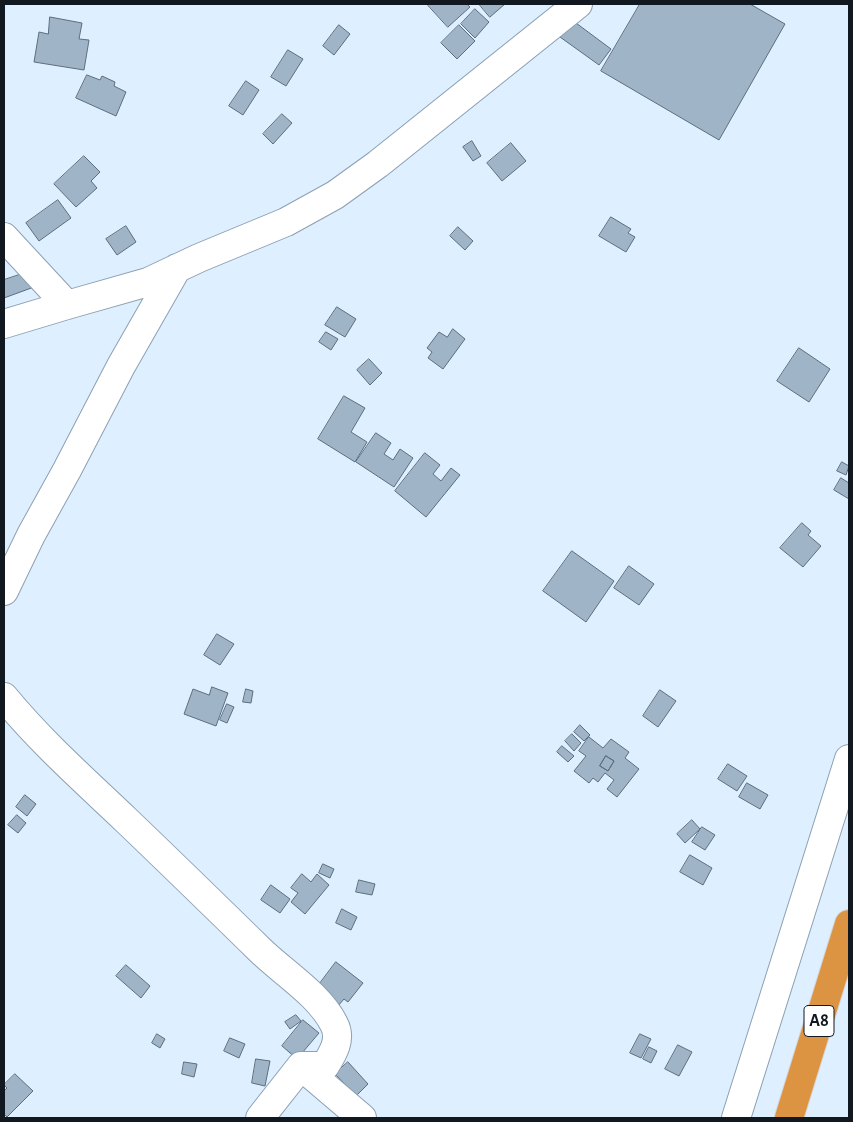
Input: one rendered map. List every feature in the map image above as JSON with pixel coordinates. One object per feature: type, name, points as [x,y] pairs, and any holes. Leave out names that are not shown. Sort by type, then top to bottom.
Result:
[{"type":"highway","name":"A8","points":[[789,1118],[849,924]]},
{"type":"street","points":[[4,324],[148,282],[199,258],[286,222],[335,195],[378,164],[578,4]]},
{"type":"street","points":[[4,237],[67,305]]},
{"type":"street","points":[[4,591],[31,535],[121,366],[177,268]]},
{"type":"street","points":[[4,696],[44,742],[269,959],[299,984],[327,1013],[337,1032],[334,1052],[325,1066],[301,1066]]},
{"type":"street","points":[[736,1118],[849,759]]},
{"type":"street","points":[[260,1118],[301,1066]]},
{"type":"street","points":[[301,1066],[362,1118]]},
{"type":"building","points":[[427,4],[467,4],[470,7],[448,27]]},
{"type":"building","points":[[479,4],[505,4],[490,17]]},
{"type":"building","points":[[640,4],[750,4],[785,24],[719,140],[601,71]]},
{"type":"building","points":[[475,9],[489,22],[475,38],[461,24]]},
{"type":"building","points":[[50,17],[82,23],[79,39],[89,40],[84,70],[34,62],[39,32],[48,34]]},
{"type":"building","points":[[572,20],[611,49],[599,65],[560,37]]},
{"type":"building","points":[[339,25],[350,34],[334,55],[323,46]]},
{"type":"building","points":[[459,25],[475,41],[457,59],[441,43]]},
{"type":"building","points":[[288,50],[303,59],[286,86],[271,77]]},
{"type":"building","points":[[87,75],[100,80],[102,76],[115,82],[114,86],[126,92],[116,116],[76,98]]},
{"type":"building","points":[[246,81],[259,90],[243,115],[229,106]]},
{"type":"building","points":[[282,114],[292,123],[273,144],[263,134]]},
{"type":"building","points":[[472,141],[481,156],[473,161],[463,147]]},
{"type":"building","points":[[511,143],[526,161],[502,181],[487,163]]},
{"type":"building","points":[[84,156],[100,172],[91,181],[97,188],[76,207],[54,184]]},
{"type":"building","points":[[58,200],[71,218],[39,241],[26,223]]},
{"type":"building","points":[[611,217],[631,229],[628,233],[635,237],[626,252],[599,236]]},
{"type":"building","points":[[126,226],[136,242],[117,255],[106,239]]},
{"type":"building","points":[[458,227],[473,241],[465,250],[450,236]]},
{"type":"building","points":[[28,272],[34,287],[4,298],[4,280]]},
{"type":"building","points":[[337,307],[356,319],[345,337],[325,325]]},
{"type":"building","points":[[453,329],[465,339],[443,369],[428,358],[432,352],[427,348],[439,332],[447,337]]},
{"type":"building","points":[[326,332],[338,339],[331,350],[319,342]]},
{"type":"building","points":[[799,348],[830,369],[809,402],[777,381]]},
{"type":"building","points":[[369,359],[382,373],[370,385],[357,370]]},
{"type":"building","points":[[344,396],[365,408],[351,432],[367,442],[355,462],[318,439]]},
{"type":"building","points":[[376,433],[391,443],[384,454],[393,460],[400,449],[413,458],[394,487],[356,462]]},
{"type":"building","points":[[425,453],[440,465],[433,474],[441,481],[451,468],[460,475],[426,517],[395,491]]},
{"type":"building","points":[[842,462],[849,466],[846,475],[837,471]]},
{"type":"building","points":[[841,478],[849,483],[849,499],[834,490]]},
{"type":"building","points":[[802,523],[811,531],[808,535],[821,546],[803,567],[780,548]]},
{"type":"building","points":[[572,551],[614,581],[586,622],[543,591]]},
{"type":"building","points":[[629,566],[654,584],[639,605],[614,588]]},
{"type":"building","points":[[217,634],[234,644],[220,665],[204,655]]},
{"type":"building","points":[[212,687],[228,693],[216,726],[184,714],[193,689],[209,695]]},
{"type":"building","points":[[246,689],[253,691],[251,703],[243,702]]},
{"type":"building","points":[[660,690],[676,701],[658,727],[643,716]]},
{"type":"building","points":[[227,704],[234,707],[227,723],[220,720]]},
{"type":"building","points":[[580,725],[590,735],[584,741],[574,732]]},
{"type":"building","points":[[572,734],[581,743],[574,751],[565,741]]},
{"type":"building","points":[[589,737],[603,748],[611,739],[629,752],[625,758],[639,769],[617,797],[607,789],[614,780],[605,773],[598,782],[593,778],[589,783],[574,771],[586,756],[579,751]],"holes":[[[606,756],[614,761],[608,771],[600,766]]]},
{"type":"building","points":[[562,746],[574,756],[568,762],[557,752]]},
{"type":"building","points":[[606,756],[614,761],[608,771],[600,766]]},
{"type":"building","points":[[728,764],[747,776],[737,791],[718,779]]},
{"type":"building","points":[[747,783],[768,795],[760,809],[739,797]]},
{"type":"building","points":[[25,795],[36,804],[27,816],[16,807]]},
{"type":"building","points":[[17,815],[26,823],[18,833],[8,825]]},
{"type":"building","points":[[692,820],[700,829],[685,843],[677,834]]},
{"type":"building","points":[[702,827],[715,835],[705,850],[692,842]]},
{"type":"building","points":[[690,855],[712,868],[703,885],[680,872]]},
{"type":"building","points":[[323,864],[334,869],[330,878],[319,873]]},
{"type":"building","points":[[302,874],[311,882],[317,874],[329,885],[305,914],[291,902],[298,893],[291,888]]},
{"type":"building","points":[[359,880],[375,884],[372,895],[356,892]]},
{"type":"building","points":[[271,885],[290,899],[280,913],[261,900]]},
{"type":"building","points":[[342,909],[357,917],[351,930],[336,923]]},
{"type":"building","points":[[336,962],[363,983],[348,1002],[344,999],[337,1007],[315,990]]},
{"type":"building","points":[[126,965],[150,986],[141,998],[116,976]]},
{"type":"building","points":[[296,1015],[301,1021],[290,1029],[285,1022]]},
{"type":"building","points":[[303,1020],[319,1033],[297,1059],[282,1046]]},
{"type":"building","points":[[157,1034],[165,1039],[160,1048],[152,1043]]},
{"type":"building","points":[[640,1034],[651,1039],[641,1058],[630,1053]]},
{"type":"building","points":[[230,1038],[245,1044],[239,1058],[224,1051]]},
{"type":"building","points":[[678,1045],[692,1052],[679,1076],[665,1069]]},
{"type":"building","points":[[649,1047],[657,1051],[651,1063],[643,1059]]},
{"type":"building","points":[[256,1059],[270,1061],[265,1086],[252,1083]]},
{"type":"building","points":[[184,1062],[197,1064],[194,1077],[182,1074]]},
{"type":"building","points":[[348,1062],[368,1084],[356,1096],[335,1074]]},
{"type":"building","points":[[15,1074],[33,1091],[7,1117],[4,1114],[4,1091],[7,1088],[4,1085]]}]
